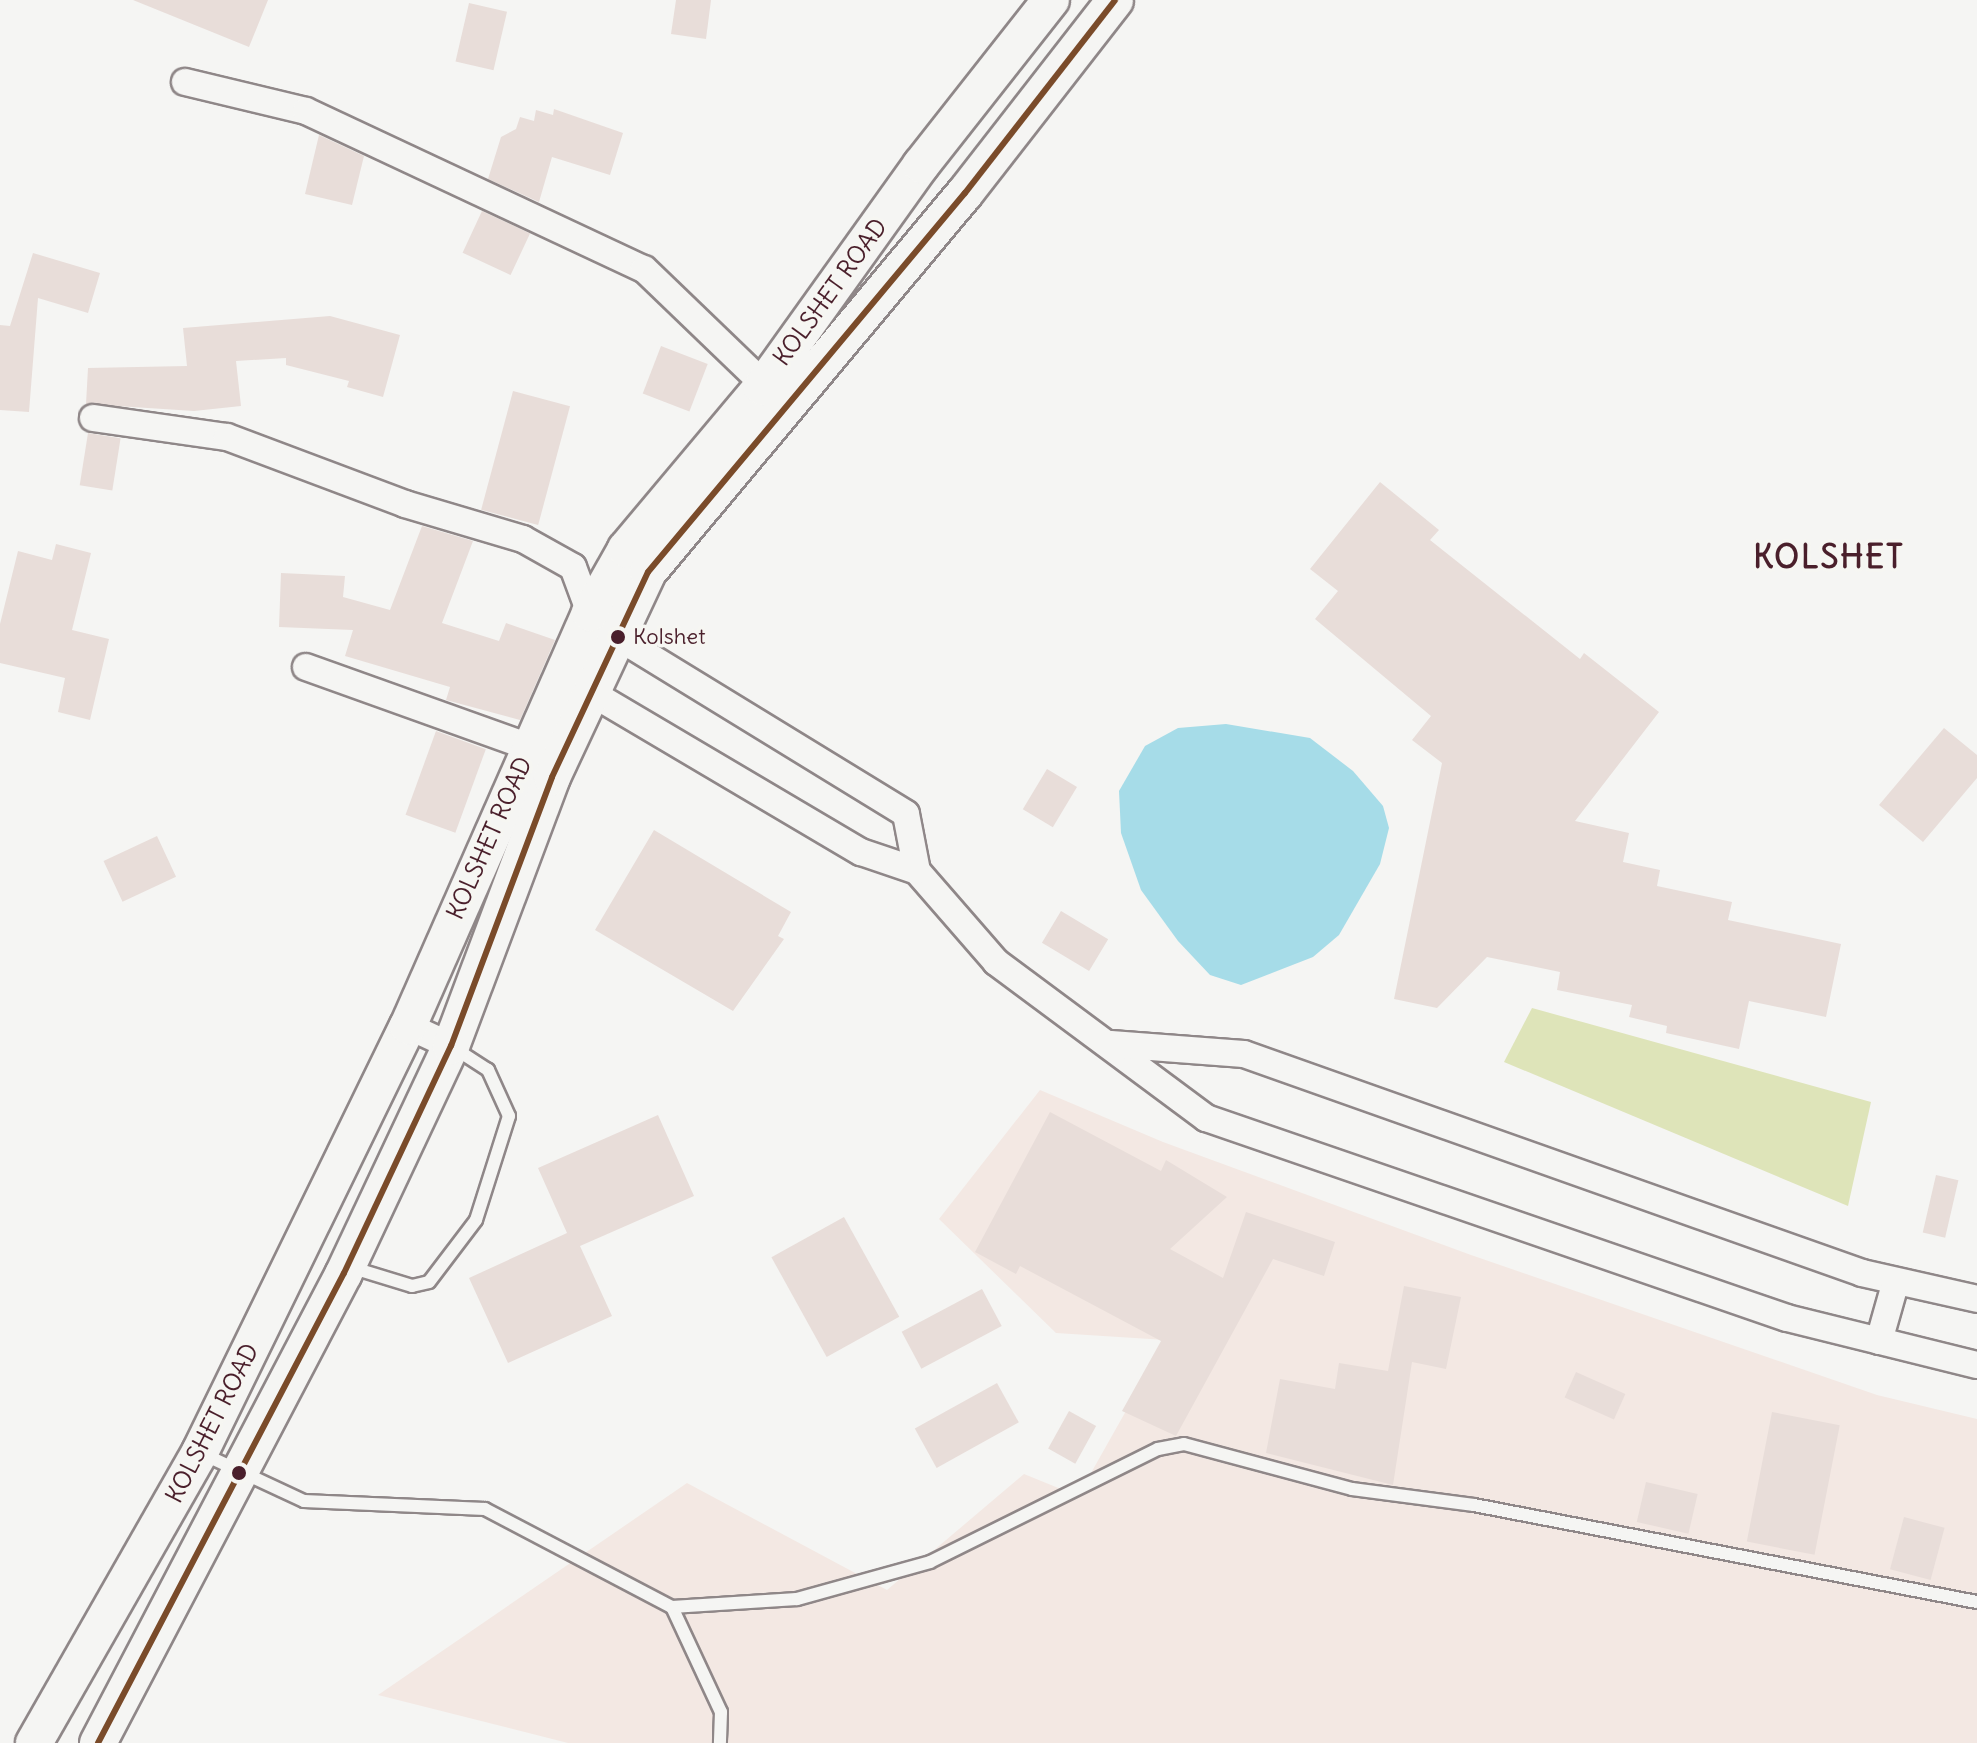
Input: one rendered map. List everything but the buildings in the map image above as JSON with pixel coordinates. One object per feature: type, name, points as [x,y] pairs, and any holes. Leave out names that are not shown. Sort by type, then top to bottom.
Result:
[{"type":"street","name":"KOLSHET ROAD","points":[[777,396],[921,165],[1051,0]]},
{"type":"street","name":"KOLSHET ROAD","points":[[34,1743],[200,1452],[408,1026],[529,747],[603,625],[648,572],[777,396],[1115,0]]},
{"type":"street","points":[[185,82],[306,111],[644,269],[688,306],[777,396]]},
{"type":"street","points":[[93,418],[227,437],[405,504],[523,539],[573,567],[603,625],[906,814],[917,871],[996,962],[1111,1044],[1206,1118],[1787,1318],[1977,1365]]},
{"type":"street","name":"KOLSHET ROAD","points":[[98,1743],[347,1266],[451,1046],[552,777],[595,695],[603,625]]},
{"type":"street","points":[[306,667],[529,747]]},
{"type":"street","points":[[595,695],[861,852],[917,871]]},
{"type":"street","points":[[408,1026],[451,1046]]},
{"type":"street","points":[[1111,1044],[1244,1054],[1896,1281],[1977,1299]]},
{"type":"street","points":[[1879,1341],[1896,1281]]},
{"type":"lane","points":[[347,1266],[412,1286],[429,1282],[476,1220],[501,1154],[507,1102],[488,1070],[451,1046]]},
{"type":"lane","points":[[200,1452],[238,1475],[304,1501],[485,1509],[672,1607],[797,1599],[930,1562],[1158,1449],[1184,1444],[1352,1489],[1474,1505],[1977,1602]]},
{"type":"lane","points":[[672,1607],[721,1712],[720,1743]]},
{"type":"shaded area","points":[[1040,1090],[1163,1142],[1471,1255],[1877,1395],[1977,1419],[1977,1743],[568,1743],[378,1695],[687,1483],[887,1590],[1024,1474],[1078,1496],[1166,1340],[1056,1333],[939,1219]]},
{"type":"green space","points":[[1532,1008],[1871,1102],[1848,1206],[1504,1062]]},
{"type":"water","points":[[1226,724],[1310,738],[1353,771],[1383,806],[1389,828],[1380,864],[1339,935],[1313,957],[1241,985],[1210,975],[1178,941],[1141,890],[1121,833],[1119,791],[1145,746],[1178,728]]},
{"type":"transit line","points":[[98,1743],[344,1273],[451,1046],[552,777],[648,572],[965,193],[1115,0]]},
{"type":"place","name":"Kolshet","points":[[618,637]]},
{"type":"district","name":"KOLSHET","points":[[1829,557]]}]
